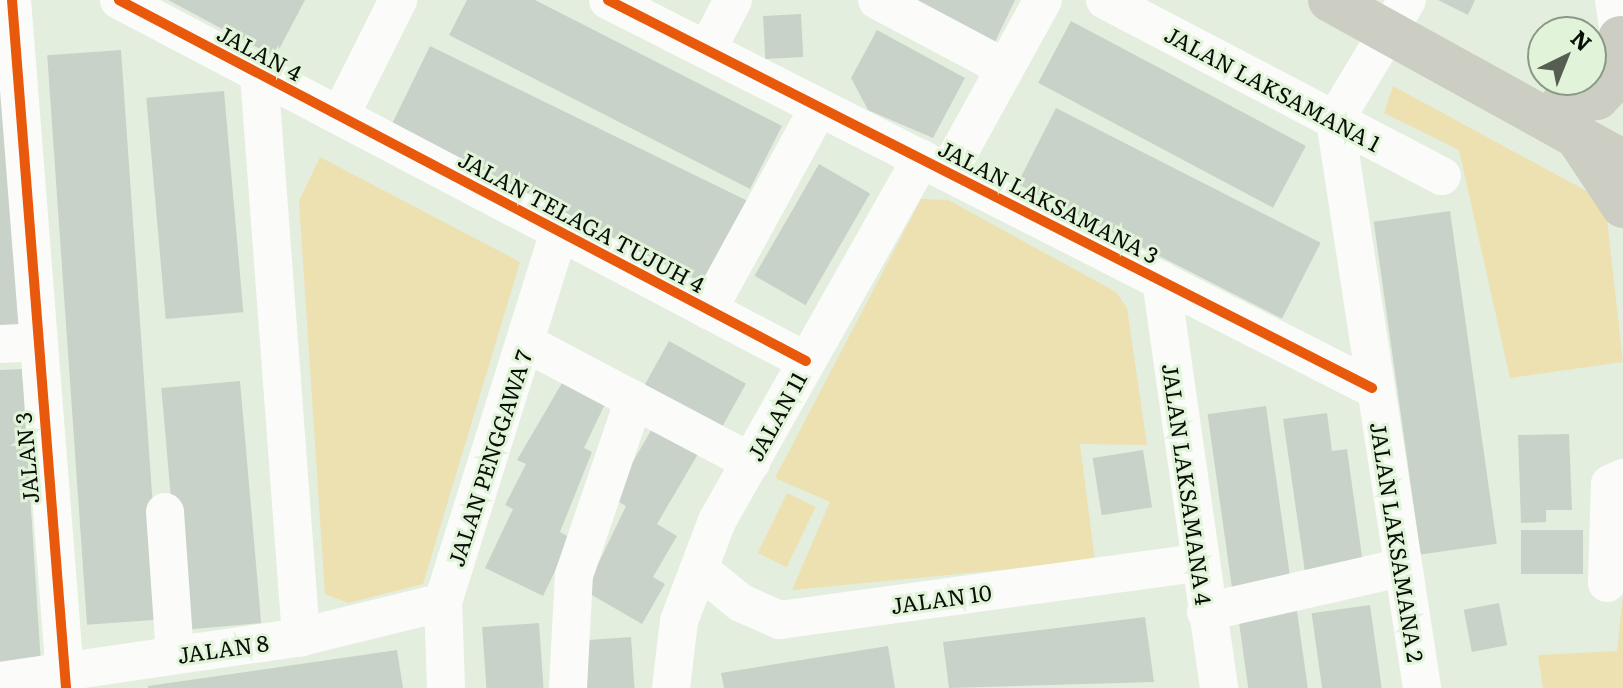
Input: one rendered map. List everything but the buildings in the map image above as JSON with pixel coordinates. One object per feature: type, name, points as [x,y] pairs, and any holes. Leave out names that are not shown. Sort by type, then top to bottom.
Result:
[{"type":"main road","points":[[1330,0],[1400,16],[1494,84],[1506,99],[1569,122],[1623,132]]},
{"type":"main road","points":[[1569,122],[1603,91],[1620,35]]},
{"type":"main road","points":[[1569,122],[1623,162]]},
{"type":"main road","points":[[1569,122],[1623,206]]},
{"type":"street","name":"JALAN 4","points":[[119,0],[340,116]]},
{"type":"street","name":"JALAN LAKSAMANA 3","points":[[608,0],[1372,388]]},
{"type":"street","points":[[707,50],[733,0]]},
{"type":"street","points":[[877,0],[1005,68]]},
{"type":"street","name":"JALAN 11","points":[[671,688],[679,621],[699,569],[751,462],[806,361],[934,165],[1005,68],[1043,0]]},
{"type":"street","name":"JALAN LAKSAMANA 1","points":[[1105,0],[1442,176]]},
{"type":"street","points":[[340,116],[391,3]]},
{"type":"street","name":"JALAN 3","points":[[8,11],[18,343],[66,680]]},
{"type":"street","points":[[1335,120],[1400,16]]},
{"type":"street","points":[[259,74],[301,637]]},
{"type":"street","points":[[708,310],[819,107]]},
{"type":"street","name":"JALAN TELAGA TUJUH 4","points":[[340,116],[806,361]]},
{"type":"street","name":"JALAN LAKSAMANA 2","points":[[1335,120],[1399,568],[1422,688]]},
{"type":"street","name":"JALAN PENGGAWA 7","points":[[446,688],[443,602],[559,231]]},
{"type":"street","name":"JALAN LAKSAMANA 4","points":[[1161,280],[1198,563],[1219,688]]},
{"type":"street","points":[[526,343],[751,462]]},
{"type":"street","points":[[568,688],[574,575],[634,400]]},
{"type":"street","points":[[1607,583],[1610,484],[1623,478]]},
{"type":"street","points":[[165,512],[175,655]]},
{"type":"street","name":"JALAN 10","points":[[699,569],[741,603],[780,620],[1198,563]]},
{"type":"street","points":[[1206,612],[1399,568]]},
{"type":"street","name":"JALAN 8","points":[[0,681],[66,680],[175,655],[301,637],[443,602]]},
{"type":"shaded area","points":[[1393,86],[1605,201],[1623,362],[1510,378],[1459,150],[1384,113]]},
{"type":"shaded area","points":[[320,157],[520,262],[423,584],[348,603],[325,594],[299,201]]},
{"type":"shaded area","points":[[921,199],[948,200],[1116,292],[1127,308],[1147,445],[1080,444],[1095,561],[792,590],[830,502],[775,478]]},
{"type":"shaded area","points":[[787,493],[816,507],[786,567],[758,553]]},
{"type":"shaded area","points":[[1623,595],[1623,688],[1543,688],[1538,655],[1617,651]]},
{"type":"cycle path","points":[[12,0],[66,688]]},
{"type":"cycle path","points":[[119,0],[806,361]]},
{"type":"cycle path","points":[[608,0],[1372,388]]}]
